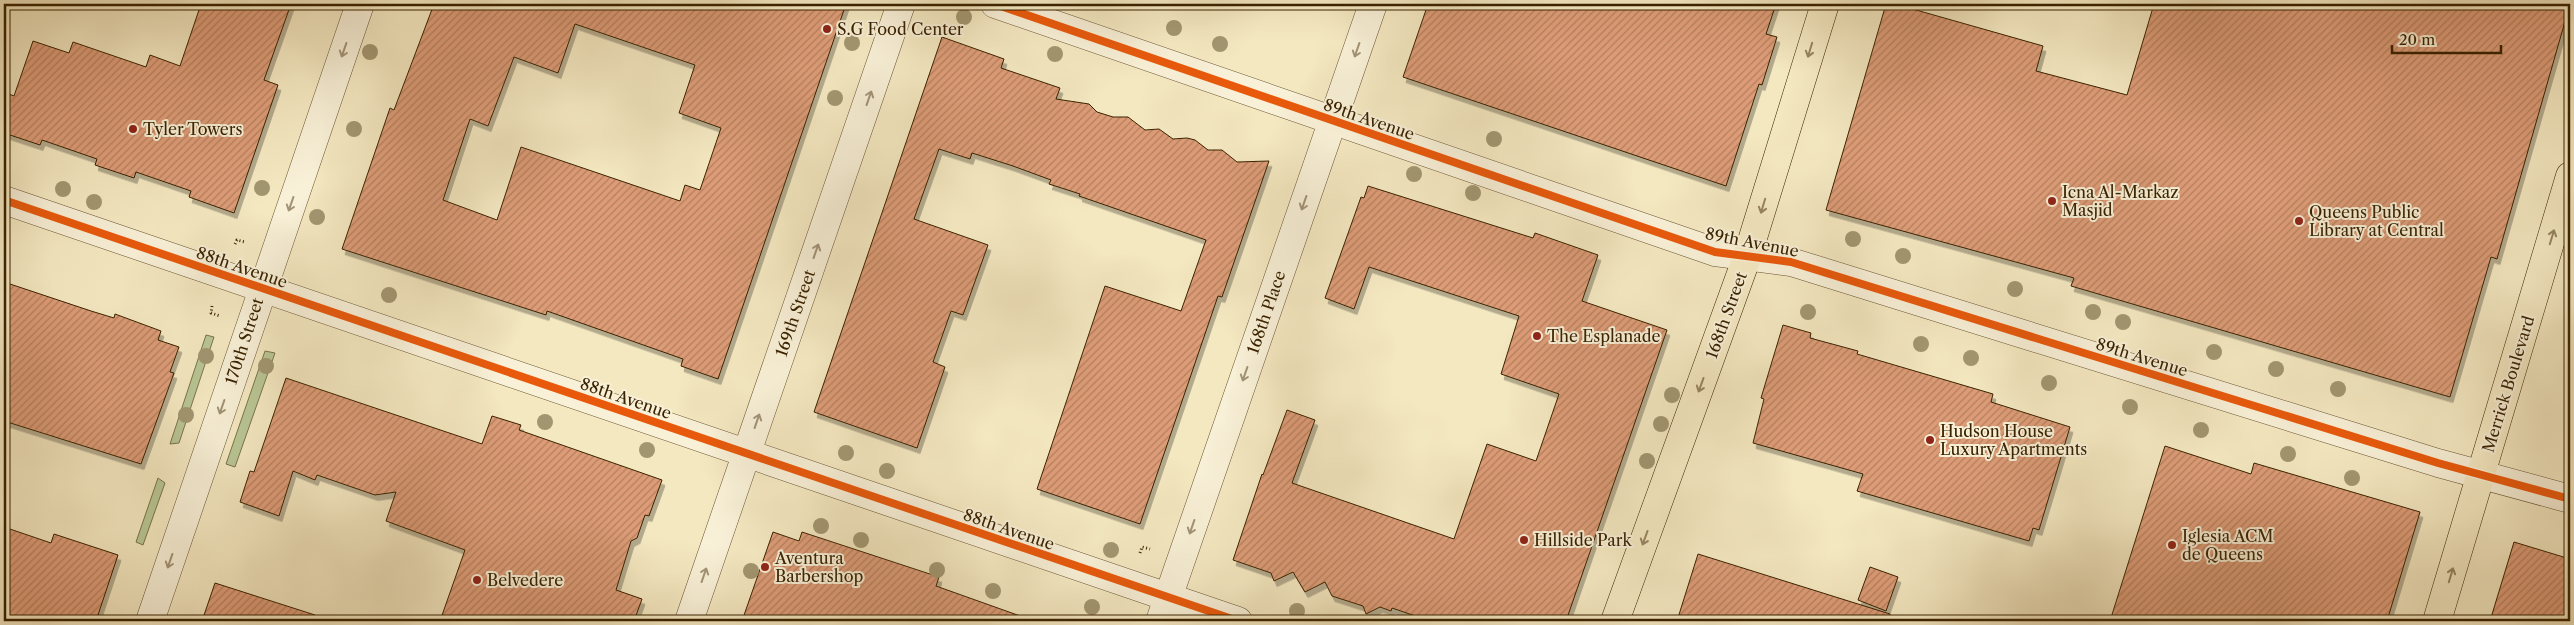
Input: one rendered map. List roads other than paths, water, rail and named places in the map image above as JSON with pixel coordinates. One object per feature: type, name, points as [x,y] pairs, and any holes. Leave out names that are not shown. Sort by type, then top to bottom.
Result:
[{"type":"main road","name":"168th Street","points":[[1615,621],[1747,257],[1825,4]]},
{"type":"main road","name":"Merrick Boulevard","points":[[2437,621],[2570,176]]},
{"type":"street","name":"170th Street","points":[[150,621],[360,4]]},
{"type":"street","name":"169th Street","points":[[689,621],[901,4]]},
{"type":"street","name":"89th Avenue","points":[[995,4],[1714,252],[1791,262],[2438,463],[2570,499]]},
{"type":"street","name":"168th Place","points":[[1164,609],[1373,4]]},
{"type":"street","name":"88th Avenue","points":[[4,200],[746,454],[1164,609],[1238,621]]},
{"type":"place","name":"S.G Food Center","points":[[827,29]]},
{"type":"place","name":"Tyler Towers","points":[[133,129]]},
{"type":"place","name":"Icna Al-Markaz Masjid","points":[[2052,201]]},
{"type":"place","name":"Queens Public Library at Central","points":[[2299,221]]},
{"type":"place","name":"The Esplanade","points":[[1537,336]]},
{"type":"place","name":"Hudson House Luxury Apartments","points":[[1930,440]]},
{"type":"place","name":"Hillside Park","points":[[1524,540]]},
{"type":"place","name":"Iglesia ACM de Queens","points":[[2172,545]]},
{"type":"place","name":"Aventura Barbershop","points":[[765,567]]},
{"type":"place","name":"Belvedere","points":[[477,580]]}]
